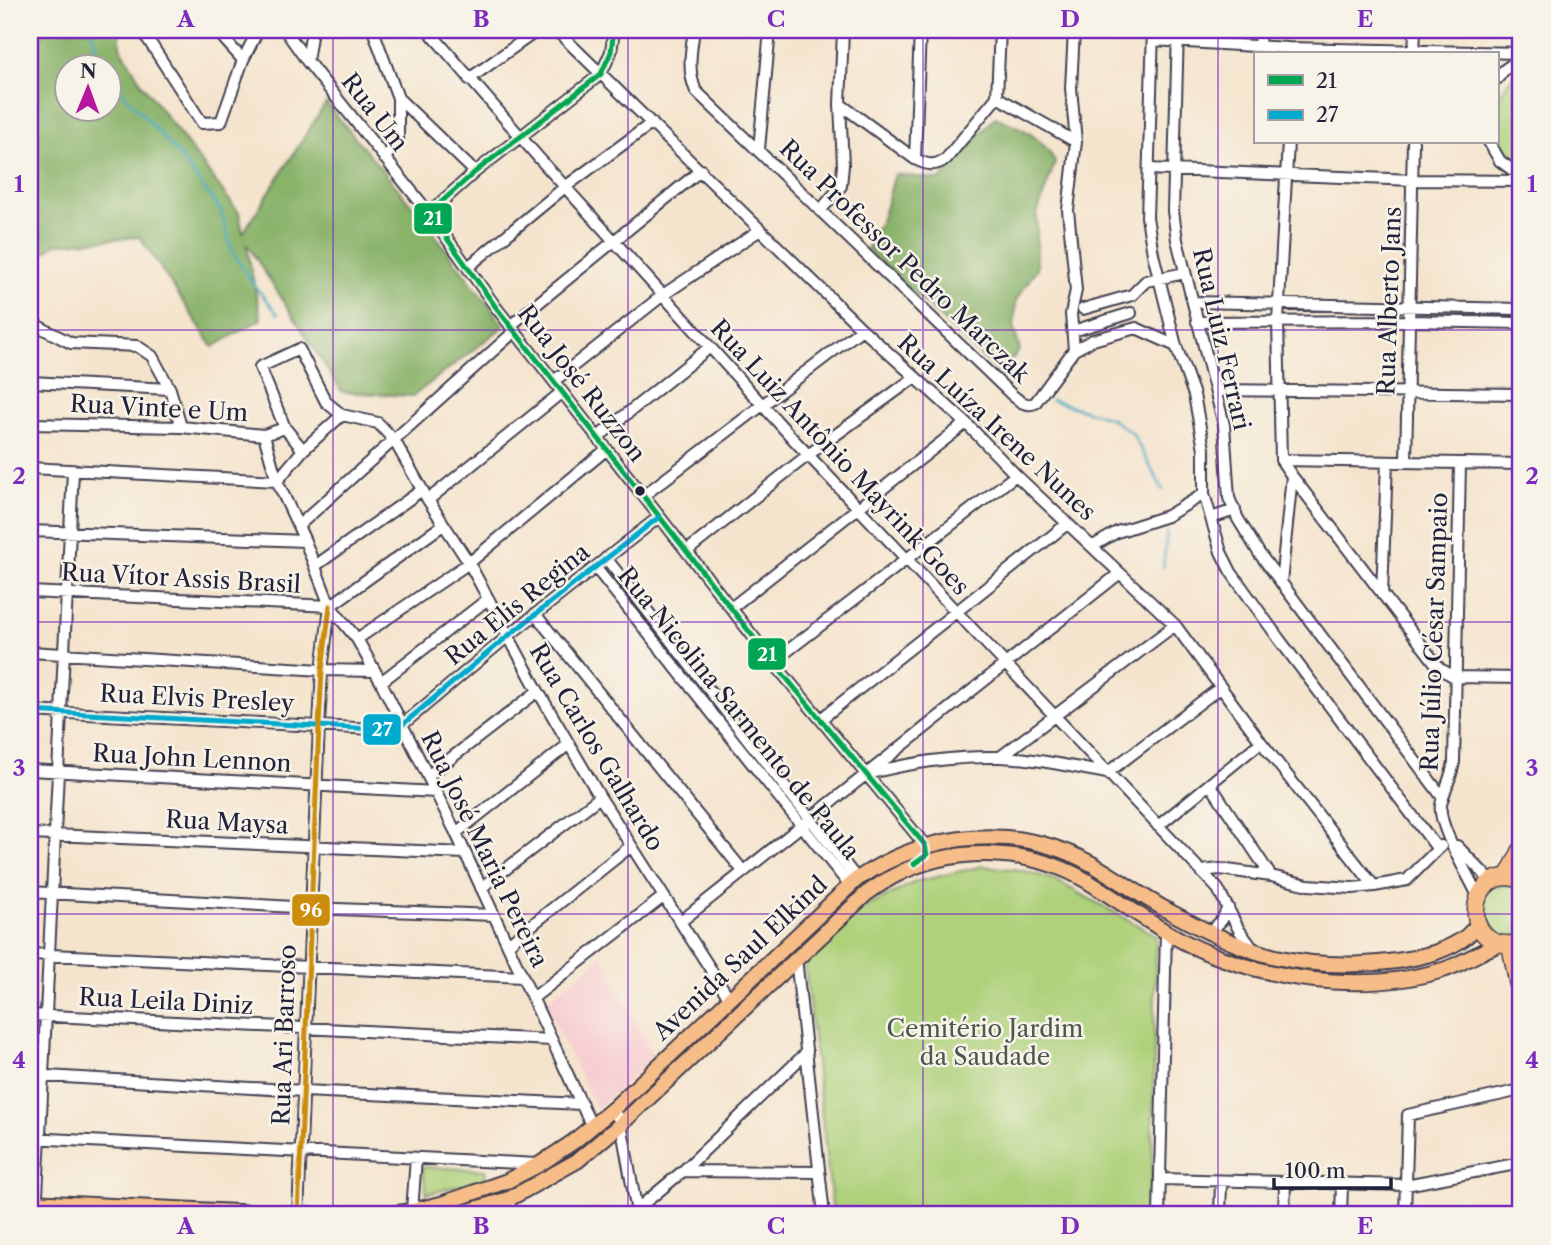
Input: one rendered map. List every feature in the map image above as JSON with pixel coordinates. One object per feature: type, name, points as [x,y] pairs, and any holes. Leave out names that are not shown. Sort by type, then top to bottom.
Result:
[{"type":"highway","points":[[1521,850],[1507,879],[1478,896],[1475,906],[1478,926],[1484,934],[1510,944],[1521,1001]]},
{"type":"main road","name":"Avenida Saul Elkind","points":[[35,1206],[298,1215],[384,1215],[442,1210],[540,1164],[573,1142],[613,1109],[854,883],[887,861],[925,845],[996,836],[1055,848],[1093,864],[1172,913],[1210,932],[1276,957],[1320,963],[1376,962],[1415,957],[1447,948],[1478,926]]},
{"type":"main road","points":[[898,874],[927,855],[925,845]]},
{"type":"main road","name":"Avenida Saul Elkind","points":[[456,1215],[509,1199],[577,1161],[621,1124],[866,894],[898,874],[939,860],[995,853],[1032,859],[1066,870],[1166,932],[1218,957],[1276,974],[1321,980],[1371,981],[1408,978],[1445,969],[1510,944]]},
{"type":"main road","points":[[1166,932],[1169,925],[1176,923],[1196,932],[1210,932]]},
{"type":"main road","points":[[796,958],[796,947],[807,935],[812,924]]},
{"type":"street","points":[[142,30],[202,123],[221,122],[243,60],[258,30]]},
{"type":"street","points":[[216,30],[243,60]]},
{"type":"street","name":"Rua Um","points":[[285,30],[429,213]]},
{"type":"street","points":[[307,61],[312,30]]},
{"type":"street","points":[[373,30],[398,98],[398,143],[384,158]]},
{"type":"street","name":"Rua Luiz Antônio Mayrink Goes","points":[[428,30],[565,187],[808,455],[1218,889],[1239,930],[1253,949]]},
{"type":"street","points":[[469,79],[538,30]]},
{"type":"street","name":"Rua Luíza Irene Nunes","points":[[556,30],[862,329],[966,423],[1016,475],[1175,625],[1261,742],[1374,886]]},
{"type":"street","points":[[429,213],[475,172],[601,74],[611,52],[614,30]]},
{"type":"street","name":"Rua Professor Pedro Marczak","points":[[694,30],[691,80],[696,91],[1020,402],[1035,403],[1074,350]]},
{"type":"street","points":[[759,149],[770,30]]},
{"type":"street","points":[[820,211],[841,186],[843,165],[839,104],[843,30]]},
{"type":"street","points":[[915,159],[920,30]]},
{"type":"street","points":[[839,104],[915,159],[937,165],[946,159],[997,97],[1000,30]]},
{"type":"street","points":[[1074,30],[1071,88],[1076,142],[1068,210],[1076,290],[1093,340]]},
{"type":"street","points":[[1259,46],[1261,30]]},
{"type":"street","points":[[1414,52],[1415,30]]},
{"type":"street","points":[[1351,52],[1288,51],[1178,35],[1153,35],[1147,217],[1176,346],[1194,395],[1203,436],[1204,494],[1221,552],[1231,572],[1437,848]]},
{"type":"street","name":"Rua Luiz Ferrari","points":[[1178,35],[1173,211],[1196,322],[1217,390],[1229,498],[1259,553],[1443,798]]},
{"type":"street","points":[[1498,53],[1521,53]]},
{"type":"street","points":[[1498,78],[1521,58]]},
{"type":"street","points":[[997,97],[1076,142]]},
{"type":"street","points":[[398,98],[475,172]]},
{"type":"street","points":[[468,267],[565,187],[652,123]]},
{"type":"street","points":[[1288,144],[1278,321],[1281,460],[1440,668],[1455,677],[1521,678]]},
{"type":"street","name":"Rua Alberto Jans","points":[[1406,461],[1413,144]]},
{"type":"street","points":[[1490,144],[1500,161],[1521,179]]},
{"type":"street","points":[[1149,169],[1413,180],[1521,179]]},
{"type":"street","points":[[298,526],[513,329],[701,170]]},
{"type":"street","name":"Rua José Ruzzon","points":[[429,213],[513,329],[773,662],[925,845]]},
{"type":"street","points":[[554,381],[663,295],[760,230]]},
{"type":"street","points":[[1083,309],[1132,295],[1146,281],[1185,272]]},
{"type":"street","points":[[1076,290],[1071,314],[1074,350],[1093,340],[1136,328],[1176,346]]},
{"type":"street","points":[[1132,295],[1131,313],[1136,328]]},
{"type":"street","points":[[1193,302],[1521,309]]},
{"type":"street","points":[[1073,331],[1131,313]]},
{"type":"street","points":[[30,322],[71,343],[137,346],[152,356],[170,389],[181,427]]},
{"type":"street","points":[[1196,322],[1521,323]]},
{"type":"street","points":[[643,496],[862,329]]},
{"type":"street","points":[[598,438],[710,347]]},
{"type":"street","points":[[303,450],[285,428],[260,367],[299,349],[326,402],[342,415],[379,423],[394,440]]},
{"type":"street","points":[[687,551],[808,455],[914,378]]},
{"type":"street","points":[[30,382],[170,389]]},
{"type":"street","points":[[1217,390],[1521,394]]},
{"type":"street","points":[[428,500],[562,392]]},
{"type":"street","points":[[30,468],[278,481],[303,450],[342,415]]},
{"type":"street","points":[[731,608],[966,423]]},
{"type":"street","name":"Rua Vinte e Um","points":[[30,424],[181,427],[264,435],[285,428]]},
{"type":"street","points":[[1203,436],[1224,434]]},
{"type":"street","name":"Rua José Maria Pereira","points":[[264,435],[278,481],[330,606],[357,639],[381,682],[456,833],[592,1126]]},
{"type":"street","name":"Rua Carlos Galhardo","points":[[394,440],[443,525],[469,563],[538,691],[600,797],[729,998]]},
{"type":"street","points":[[357,639],[469,563],[607,449]]},
{"type":"street","points":[[1281,460],[1521,464]]},
{"type":"street","points":[[1382,594],[1387,462]]},
{"type":"street","name":"Rua Júlio César Sampaio","points":[[1460,463],[1454,762],[1451,780],[1443,798],[1441,817],[1478,896]]},
{"type":"street","points":[[35,1206],[36,1138],[44,1076],[72,471]]},
{"type":"street","points":[[773,662],[1016,475]]},
{"type":"street","points":[[1281,583],[1292,476]]},
{"type":"street","points":[[315,566],[422,489]]},
{"type":"street","points":[[1093,546],[1117,532],[1167,516],[1204,494]]},
{"type":"street","points":[[1211,518],[1235,510]]},
{"type":"street","name":"Rua Elis Regina","points":[[402,725],[535,614],[660,517]]},
{"type":"street","points":[[821,719],[1068,524]]},
{"type":"street","points":[[330,606],[443,525]]},
{"type":"street","points":[[30,531],[305,541]]},
{"type":"street","name":"Rua Nicolina Sarmento de Paula","points":[[606,558],[804,823]]},
{"type":"street","name":"Rua Nicolina Sarmento de Paula","points":[[595,567],[854,883]]},
{"type":"street","points":[[680,922],[1120,573]]},
{"type":"street","name":"Rua Vítor Assis Brasil","points":[[30,592],[330,606]]},
{"type":"street","points":[[381,682],[488,598]]},
{"type":"street","name":"Rua Ari Barroso","points":[[298,1215],[319,725],[330,606]]},
{"type":"street","points":[[535,614],[743,871]]},
{"type":"street","points":[[1000,757],[1175,625]]},
{"type":"street","points":[[30,652],[375,671]]},
{"type":"street","points":[[867,773],[914,762],[1000,757],[1049,762],[1107,773],[1222,687]]},
{"type":"street","points":[[428,776],[538,691]]},
{"type":"street","name":"Rua Elvis Presley","points":[[30,711],[319,725],[387,731],[402,725]]},
{"type":"street","points":[[1158,826],[1261,742]]},
{"type":"street","points":[[456,833],[569,744]]},
{"type":"street","points":[[904,744],[914,762]]},
{"type":"street","name":"Rua John Lennon","points":[[30,770],[436,792]]},
{"type":"street","points":[[1210,784],[1271,876]]},
{"type":"street","points":[[481,888],[600,797]]},
{"type":"street","name":"Rua Maysa","points":[[30,834],[465,853]]},
{"type":"street","points":[[1201,871],[1220,869],[1271,876],[1308,885],[1352,888],[1374,886],[1407,880],[1437,848],[1451,840]]},
{"type":"street","name":"Rua Júlio César Sampaio","points":[[1451,840],[1507,879]]},
{"type":"street","points":[[508,944],[631,846]]},
{"type":"street","points":[[30,892],[494,915]]},
{"type":"street","points":[[533,998],[663,897]]},
{"type":"street","points":[[1210,932],[1222,920],[1228,907]]},
{"type":"street","points":[[1159,1215],[1166,932]]},
{"type":"street","points":[[30,954],[523,977]]},
{"type":"street","points":[[796,958],[824,1215]]},
{"type":"street","name":"Rua Leila Diniz","points":[[30,1015],[552,1040]]},
{"type":"street","points":[[635,1213],[683,1171],[807,1052]]},
{"type":"street","points":[[30,1075],[582,1104]]},
{"type":"street","points":[[1405,1215],[1408,1115],[1521,1090]]},
{"type":"street","points":[[613,1109],[621,1124],[635,1213]]},
{"type":"street","points":[[36,1138],[540,1164]]},
{"type":"street","points":[[409,1213],[416,1158]]},
{"type":"street","points":[[490,1162],[492,1187]]},
{"type":"street","points":[[1160,1179],[1406,1185],[1521,1163]]},
{"type":"street","points":[[683,1171],[818,1172]]},
{"type":"street","points":[[1220,1215],[1221,1182]]},
{"type":"street","points":[[1284,1215],[1285,1183]]},
{"type":"street","points":[[1342,1185],[1342,1215]]},
{"type":"street","points":[[509,1199],[511,1215]]},
{"type":"shaded area","points":[[603,956],[654,1058],[596,1109],[545,1002]]},
{"type":"green space","points":[[44,30],[120,30],[120,46],[142,84],[239,213],[243,233],[326,103],[420,215],[504,326],[413,396],[342,392],[246,243],[261,319],[213,347],[140,237],[56,244],[30,264],[30,62]]},
{"type":"green space","points":[[1521,69],[1521,162],[1509,153],[1498,132],[1498,103],[1511,79]]},
{"type":"green space","points":[[995,117],[1038,139],[1055,162],[1037,214],[1037,268],[1016,300],[1014,329],[1020,350],[999,373],[867,249],[883,216],[895,174],[940,180]]},
{"type":"green space","name":"Cemitério Jardim da Saudade","points":[[983,866],[1020,870],[1055,880],[1156,935],[1151,1215],[833,1215],[805,966],[857,912],[915,882]]},
{"type":"green space","points":[[1521,884],[1521,936],[1504,939],[1487,930],[1481,902],[1492,887]]},
{"type":"green space","points":[[422,1167],[486,1170],[485,1179],[427,1194]]},
{"type":"waterway","points":[[91,30],[97,52]]},
{"type":"waterway","points":[[122,92],[178,154],[221,211],[232,251],[254,285],[278,314]]},
{"type":"waterway","points":[[1051,400],[1110,418],[1132,433],[1163,490]]},
{"type":"waterway","points":[[1163,567],[1167,532]]},
{"type":"transit line","name":"21","points":[[614,30],[611,52],[601,74],[475,172],[429,213],[495,306],[773,662],[925,845],[927,855],[914,864]]},
{"type":"transit line","name":"27","points":[[30,711],[393,730],[659,517]]},
{"type":"transit line","name":"96","points":[[298,1215],[319,725],[330,606]]}]
